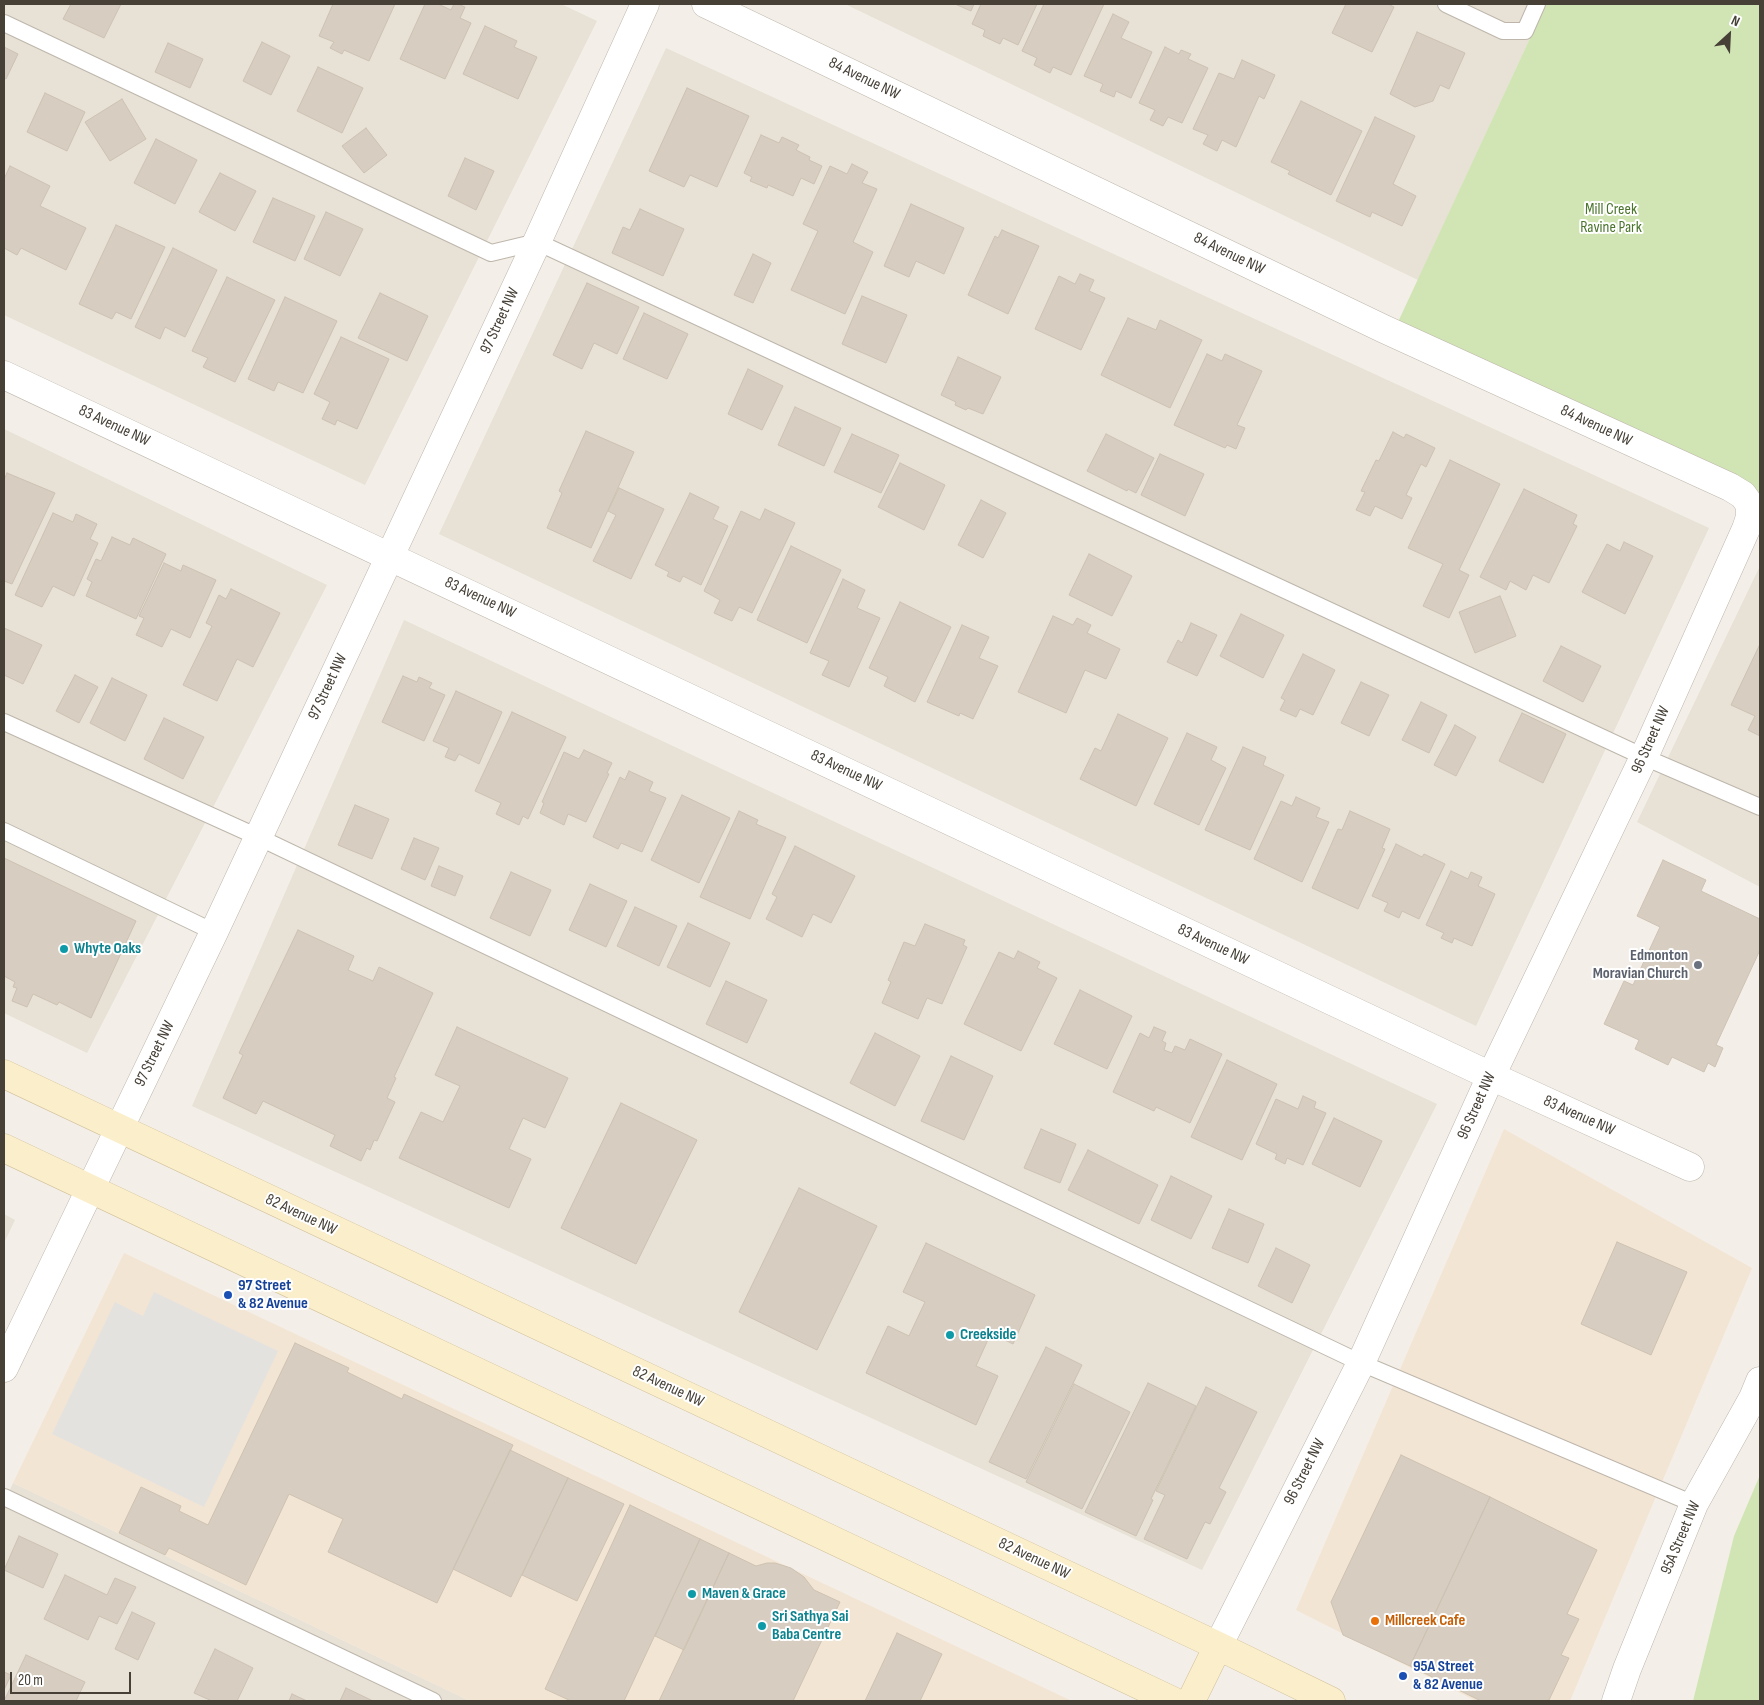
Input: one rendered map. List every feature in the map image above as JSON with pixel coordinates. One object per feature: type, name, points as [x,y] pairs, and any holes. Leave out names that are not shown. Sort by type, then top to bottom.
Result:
[{"type":"main road","name":"82 Avenue NW","points":[[4,1074],[1331,1701]]},
{"type":"main road","points":[[4,1148],[1173,1701]]},
{"type":"main road","name":"96 Street NW","points":[[1191,1701],[1218,1646]]},
{"type":"street","name":"97 Street NW","points":[[4,1368],[214,932],[537,242],[645,4]]},
{"type":"street","name":"84 Avenue NW","points":[[706,4],[1384,329],[1730,487],[1743,496],[1750,505]]},
{"type":"street","name":"83 Avenue NW","points":[[4,375],[390,555],[1491,1076],[1690,1167]]},
{"type":"street","name":"96 Street NW","points":[[1218,1646],[1362,1362],[1491,1076],[1644,757],[1746,529],[1750,517],[1750,505]]},
{"type":"street","name":"95A Street NW","points":[[1616,1701],[1627,1669],[1694,1504],[1753,1398],[1760,1381]]},
{"type":"lane","points":[[1446,4],[1503,31],[1525,31],[1537,4]]},
{"type":"lane","points":[[4,23],[491,253],[537,242],[1644,757],[1760,807]]},
{"type":"lane","points":[[4,722],[258,837],[1362,1362],[1694,1504]]},
{"type":"lane","points":[[4,831],[214,932]]},
{"type":"lane","points":[[4,1497],[434,1701]]},
{"type":"shaded area","points":[[4,4],[561,4],[597,21],[365,485],[4,315]]},
{"type":"shaded area","points":[[845,4],[1546,4],[1418,280]]},
{"type":"shaded area","points":[[666,48],[1709,528],[1476,1026],[439,534]]},
{"type":"shaded area","points":[[4,429],[327,585],[87,1053],[4,1013]]},
{"type":"shaded area","points":[[1760,566],[1760,887],[1637,822]]},
{"type":"shaded area","points":[[404,620],[1437,1104],[1202,1570],[192,1106]]},
{"type":"shaded area","points":[[1504,1129],[1752,1268],[1570,1701],[1476,1701],[1296,1610]]},
{"type":"shaded area","points":[[4,1214],[15,1220],[4,1243]]},
{"type":"shaded area","points":[[124,1253],[1072,1701],[470,1701],[13,1483]]},
{"type":"shaded area","points":[[154,1292],[278,1351],[204,1507],[52,1434],[115,1302],[143,1316]]},
{"type":"shaded area","points":[[13,1483],[470,1701],[4,1701],[4,1503]]},
{"type":"green space","name":"Mill Creek Ravine Park","points":[[1546,4],[1760,4],[1760,516],[1391,337]]},
{"type":"green space","points":[[1760,1475],[1760,1701],[1693,1701],[1734,1536]]},
{"type":"building","points":[[71,4],[121,4],[104,38],[63,19]]},
{"type":"building","points":[[333,4],[395,4],[369,61],[344,50],[342,54],[330,48],[334,42],[319,36]]},
{"type":"building","points":[[425,4],[438,4],[451,10],[454,4],[458,4],[465,7],[460,18],[471,23],[445,79],[400,59]]},
{"type":"building","points":[[955,4],[974,4],[971,11]]},
{"type":"building","points":[[981,4],[1037,4],[1018,45],[1003,38],[1000,44],[983,36],[985,30],[972,24]]},
{"type":"building","points":[[1044,4],[1104,4],[1071,75],[1053,67],[1050,73],[1034,65],[1037,58],[1022,51]]},
{"type":"building","points":[[1346,4],[1388,4],[1394,7],[1372,52],[1332,33]]},
{"type":"building","points":[[1113,14],[1129,22],[1121,38],[1152,52],[1131,98],[1116,91],[1114,97],[1100,91],[1103,84],[1084,76]]},
{"type":"building","points":[[485,26],[517,41],[514,47],[537,57],[518,99],[463,74]]},
{"type":"building","points":[[1417,32],[1465,53],[1449,89],[1440,85],[1433,101],[1415,107],[1390,94]]},
{"type":"building","points":[[262,42],[290,56],[271,95],[243,81]]},
{"type":"building","points":[[168,43],[203,59],[190,88],[155,72]]},
{"type":"building","points":[[4,47],[18,54],[6,79],[4,78]]},
{"type":"building","points":[[1165,47],[1179,54],[1181,50],[1191,54],[1188,59],[1208,68],[1182,123],[1168,117],[1163,126],[1150,120],[1155,110],[1139,103]]},
{"type":"building","points":[[1242,60],[1275,75],[1264,99],[1259,96],[1236,147],[1222,140],[1217,151],[1203,144],[1208,135],[1193,129],[1219,73],[1234,79]]},
{"type":"building","points":[[318,67],[363,88],[342,133],[297,111]]},
{"type":"building","points":[[687,88],[749,116],[717,187],[690,175],[684,187],[649,171]]},
{"type":"building","points":[[45,93],[85,112],[67,151],[27,132]]},
{"type":"building","points":[[122,99],[146,139],[110,161],[85,122]]},
{"type":"building","points":[[1301,101],[1362,131],[1331,195],[1288,174],[1290,171],[1271,162]]},
{"type":"building","points":[[1375,117],[1415,136],[1393,184],[1416,196],[1402,226],[1372,212],[1370,217],[1336,201]]},
{"type":"building","points":[[366,128],[387,155],[364,173],[342,146]]},
{"type":"building","points":[[761,135],[779,143],[782,137],[799,145],[796,150],[810,157],[809,160],[822,166],[814,184],[801,178],[793,196],[768,185],[767,188],[750,181],[752,177],[744,173]]},
{"type":"building","points":[[156,139],[197,160],[175,204],[134,183]]},
{"type":"building","points":[[465,158],[494,171],[476,210],[448,196]]},
{"type":"building","points":[[852,164],[868,172],[862,183],[877,189],[853,242],[873,252],[845,314],[791,290],[818,231],[803,224],[830,166],[847,174]]},
{"type":"building","points":[[10,166],[50,186],[40,206],[86,228],[66,270],[21,248],[17,255],[4,248],[4,179]]},
{"type":"building","points":[[220,173],[256,191],[235,231],[199,212]]},
{"type":"building","points":[[273,198],[315,216],[295,261],[253,242]]},
{"type":"building","points":[[911,204],[964,228],[944,274],[916,261],[909,277],[884,266]]},
{"type":"building","points":[[640,209],[684,229],[663,276],[612,253],[623,227],[630,230]]},
{"type":"building","points":[[326,212],[363,229],[340,276],[304,259]]},
{"type":"building","points":[[116,225],[165,247],[131,319],[116,312],[112,319],[79,304]]},
{"type":"building","points":[[1002,230],[1039,246],[1008,314],[968,295],[995,236],[998,238]]},
{"type":"building","points":[[173,248],[217,270],[185,337],[165,327],[160,339],[135,327]]},
{"type":"building","points":[[753,254],[771,263],[753,303],[734,295]]},
{"type":"building","points":[[1080,274],[1094,280],[1089,291],[1105,298],[1081,350],[1035,329],[1059,276],[1075,284]]},
{"type":"building","points":[[227,277],[275,300],[235,382],[203,367],[208,358],[192,351]]},
{"type":"building","points":[[587,283],[639,307],[617,354],[594,343],[582,369],[553,355]]},
{"type":"building","points":[[380,293],[428,316],[407,361],[358,338]]},
{"type":"building","points":[[862,296],[907,315],[886,363],[842,344]]},
{"type":"building","points":[[285,297],[337,321],[303,393],[278,382],[274,391],[248,379]]},
{"type":"building","points":[[644,313],[688,334],[667,379],[623,359]]},
{"type":"building","points":[[1128,318],[1156,330],[1160,320],[1202,340],[1170,408],[1101,375]]},
{"type":"building","points":[[341,337],[389,359],[357,429],[337,420],[335,425],[322,419],[330,402],[314,394]]},
{"type":"building","points":[[1207,354],[1222,361],[1225,354],[1262,371],[1237,425],[1245,428],[1236,449],[1227,445],[1225,448],[1174,425]]},
{"type":"building","points":[[958,357],[1001,377],[983,414],[968,408],[966,410],[955,405],[956,402],[941,395]]},
{"type":"building","points":[[748,369],[783,386],[762,430],[728,414]]},
{"type":"building","points":[[795,407],[841,428],[824,466],[778,445]]},
{"type":"building","points":[[586,431],[634,452],[591,548],[547,528],[562,493],[559,491]]},
{"type":"building","points":[[1393,432],[1404,438],[1406,434],[1435,448],[1426,467],[1421,464],[1406,495],[1412,498],[1402,519],[1375,506],[1370,516],[1356,510],[1365,492],[1361,491],[1376,460],[1379,461]]},
{"type":"building","points":[[852,434],[899,455],[881,493],[834,472]]},
{"type":"building","points":[[1106,434],[1154,458],[1136,493],[1128,489],[1127,491],[1087,471]]},
{"type":"building","points":[[1160,454],[1204,474],[1185,516],[1141,495]]},
{"type":"building","points":[[1450,460],[1500,484],[1459,570],[1469,575],[1449,618],[1423,606],[1443,564],[1408,548]]},
{"type":"building","points":[[900,463],[945,485],[924,530],[878,507]]},
{"type":"building","points":[[7,473],[55,493],[12,584],[4,581],[4,480]]},
{"type":"building","points":[[619,488],[664,509],[631,579],[593,561],[616,515],[608,511]]},
{"type":"building","points":[[1524,489],[1577,515],[1573,524],[1577,526],[1549,583],[1533,575],[1526,590],[1510,581],[1506,590],[1480,577]]},
{"type":"building","points":[[690,493],[719,507],[713,519],[728,526],[701,585],[683,576],[680,582],[667,576],[669,572],[655,565]]},
{"type":"building","points":[[981,500],[1006,513],[983,558],[958,545]]},
{"type":"building","points":[[765,509],[795,523],[752,613],[739,607],[732,621],[714,613],[720,600],[704,591],[741,511],[760,520]]},
{"type":"building","points":[[53,513],[73,522],[76,514],[97,524],[90,539],[98,543],[74,596],[53,586],[42,607],[15,595]]},
{"type":"building","points":[[112,537],[130,545],[133,538],[166,554],[136,619],[86,596],[92,582],[87,579],[96,559],[101,561]]},
{"type":"building","points":[[1624,542],[1653,556],[1625,614],[1582,592],[1607,544],[1620,551]]},
{"type":"building","points":[[791,546],[841,570],[807,643],[757,620]]},
{"type":"building","points":[[1089,554],[1132,576],[1112,616],[1069,595]]},
{"type":"building","points":[[164,563],[181,571],[183,565],[216,580],[190,638],[171,629],[162,647],[136,635],[144,618],[139,616]]},
{"type":"building","points":[[843,579],[865,590],[857,608],[880,618],[849,687],[822,675],[829,661],[810,653]]},
{"type":"building","points":[[231,589],[280,613],[253,667],[237,659],[217,701],[183,685],[212,626],[206,623],[219,595],[226,599]]},
{"type":"building","points":[[1500,596],[1516,636],[1475,653],[1459,612]]},
{"type":"building","points":[[900,602],[951,627],[915,702],[884,686],[888,677],[869,668]]},
{"type":"building","points":[[1241,614],[1284,635],[1263,678],[1220,656]]},
{"type":"building","points":[[1053,616],[1073,625],[1077,618],[1091,625],[1087,633],[1120,649],[1106,679],[1085,670],[1066,713],[1018,692]]},
{"type":"building","points":[[1191,623],[1217,635],[1197,676],[1167,662],[1178,640],[1182,643]]},
{"type":"building","points":[[962,625],[989,637],[979,658],[998,666],[973,719],[960,713],[959,716],[927,702]]},
{"type":"building","points":[[4,628],[42,645],[23,684],[4,675]]},
{"type":"building","points":[[1760,644],[1760,736],[1748,730],[1755,716],[1731,705]]},
{"type":"building","points":[[1561,646],[1601,666],[1583,702],[1543,681]]},
{"type":"building","points":[[1303,654],[1335,670],[1313,715],[1300,709],[1296,717],[1280,710],[1285,700],[1281,698]]},
{"type":"building","points":[[75,675],[98,687],[79,723],[56,711]]},
{"type":"building","points":[[403,676],[417,682],[419,677],[432,683],[429,688],[445,695],[424,741],[382,722]]},
{"type":"building","points":[[112,678],[147,695],[125,741],[90,723]]},
{"type":"building","points":[[1361,682],[1389,695],[1369,736],[1341,723]]},
{"type":"building","points":[[456,691],[502,712],[479,764],[459,754],[455,761],[445,757],[449,748],[433,741]]},
{"type":"building","points":[[1421,702],[1447,715],[1429,753],[1402,740]]},
{"type":"building","points":[[512,712],[566,737],[528,819],[523,816],[519,825],[496,814],[501,803],[475,791]]},
{"type":"building","points":[[1522,713],[1566,734],[1543,783],[1499,761]]},
{"type":"building","points":[[1118,714],[1168,738],[1136,806],[1080,779],[1095,748],[1101,751]]},
{"type":"building","points":[[164,718],[204,737],[183,779],[144,759]]},
{"type":"building","points":[[1455,725],[1476,737],[1456,776],[1434,765]]},
{"type":"building","points":[[1187,733],[1217,747],[1211,760],[1226,768],[1199,825],[1154,804]]},
{"type":"building","points":[[1243,747],[1266,757],[1263,765],[1284,775],[1250,850],[1205,830]]},
{"type":"building","points":[[584,750],[612,763],[607,773],[609,774],[586,822],[568,814],[564,825],[540,813],[544,803],[542,802],[564,752],[579,759]]},
{"type":"building","points":[[629,771],[653,782],[649,791],[666,798],[642,852],[621,843],[618,849],[593,837],[620,777],[625,780]]},
{"type":"building","points":[[682,795],[730,818],[699,883],[651,860]]},
{"type":"building","points":[[1296,797],[1320,808],[1316,817],[1329,822],[1302,882],[1254,859],[1281,801],[1292,806]]},
{"type":"building","points":[[355,805],[389,819],[372,859],[338,845]]},
{"type":"building","points":[[739,811],[758,820],[756,824],[786,837],[750,919],[700,897]]},
{"type":"building","points":[[1350,811],[1390,829],[1382,848],[1385,849],[1358,909],[1312,888],[1338,829],[1342,830]]},
{"type":"building","points":[[414,838],[439,848],[425,880],[401,869]]},
{"type":"building","points":[[1396,844],[1422,857],[1424,854],[1445,864],[1419,919],[1402,911],[1399,918],[1384,911],[1388,903],[1372,896]]},
{"type":"building","points":[[795,846],[855,876],[831,923],[813,914],[802,937],[766,919],[777,897],[772,894]]},
{"type":"building","name":"Whyte Oaks","points":[[4,858],[136,921],[91,1018],[59,1002],[57,1005],[33,994],[27,1007],[12,1001],[17,988],[13,987],[15,982],[4,976]]},
{"type":"building","name":"Edmonton Moravian Church","points":[[1663,860],[1706,880],[1701,891],[1760,919],[1760,950],[1716,1045],[1723,1048],[1715,1067],[1708,1063],[1704,1072],[1672,1057],[1668,1065],[1635,1049],[1639,1040],[1604,1024],[1624,981],[1633,985],[1660,927],[1637,916]]},
{"type":"building","points":[[439,866],[463,876],[455,896],[431,886]]},
{"type":"building","points":[[1451,871],[1468,879],[1471,872],[1482,877],[1478,886],[1495,894],[1472,946],[1454,938],[1452,943],[1441,938],[1444,933],[1426,925]]},
{"type":"building","points":[[511,872],[551,890],[530,936],[490,918]]},
{"type":"building","points":[[590,884],[627,901],[606,947],[569,930]]},
{"type":"building","points":[[635,907],[677,926],[659,966],[617,946]]},
{"type":"building","points":[[688,923],[730,943],[710,987],[667,967]]},
{"type":"building","points":[[925,924],[965,940],[963,945],[967,947],[942,1004],[927,998],[918,1019],[882,1003],[891,982],[888,980],[904,942],[915,946]]},
{"type":"building","points":[[298,930],[354,956],[348,970],[373,981],[379,967],[433,993],[394,1077],[396,1078],[387,1098],[395,1102],[377,1141],[374,1140],[370,1150],[367,1148],[361,1161],[330,1146],[335,1135],[263,1101],[256,1114],[223,1098],[243,1055],[239,1053]]},
{"type":"building","points":[[1018,951],[1040,962],[1037,968],[1057,978],[1021,1051],[964,1024],[999,952],[1014,959]]},
{"type":"building","points":[[726,981],[767,1000],[747,1043],[706,1024]]},
{"type":"building","points":[[1080,990],[1132,1016],[1107,1069],[1054,1044]]},
{"type":"building","points":[[457,1027],[568,1078],[545,1128],[523,1118],[509,1149],[531,1159],[509,1208],[399,1158],[421,1112],[443,1122],[460,1086],[435,1075]]},
{"type":"building","points":[[1154,1027],[1166,1032],[1162,1041],[1166,1043],[1164,1050],[1172,1053],[1175,1046],[1185,1050],[1190,1039],[1222,1054],[1190,1123],[1156,1107],[1154,1111],[1113,1092],[1140,1033],[1149,1038]]},
{"type":"building","points":[[875,1033],[920,1056],[895,1106],[850,1083]]},
{"type":"building","points":[[951,1056],[993,1076],[964,1140],[921,1121]]},
{"type":"building","points":[[1227,1060],[1277,1084],[1242,1160],[1191,1137]]},
{"type":"building","points":[[1303,1096],[1316,1102],[1314,1108],[1326,1113],[1303,1165],[1287,1158],[1285,1164],[1275,1159],[1277,1154],[1256,1144],[1276,1099],[1298,1109]]},
{"type":"building","points":[[621,1103],[697,1140],[636,1264],[561,1228]]},
{"type":"building","points":[[1334,1118],[1382,1141],[1360,1187],[1312,1164]]},
{"type":"building","points":[[1041,1129],[1076,1144],[1060,1183],[1024,1168]]},
{"type":"building","points":[[1088,1150],[1158,1185],[1139,1224],[1068,1190]]},
{"type":"building","points":[[1171,1176],[1212,1196],[1191,1239],[1151,1220]]},
{"type":"building","points":[[799,1188],[877,1226],[817,1350],[739,1312]]},
{"type":"building","points":[[1229,1209],[1264,1224],[1248,1263],[1212,1248]]},
{"type":"building","points":[[1617,1242],[1687,1272],[1651,1355],[1581,1324]]},
{"type":"building","name":"Creekside","points":[[926,1243],[1035,1295],[1013,1344],[991,1333],[976,1366],[998,1376],[976,1425],[866,1373],[888,1326],[909,1336],[925,1302],[903,1292]]},
{"type":"building","points":[[1276,1248],[1310,1265],[1292,1303],[1258,1286]]},
{"type":"building","points":[[295,1343],[349,1368],[347,1372],[402,1399],[404,1394],[513,1445],[437,1603],[328,1552],[343,1519],[289,1494],[246,1585],[169,1548],[165,1555],[119,1533],[141,1487],[181,1506],[179,1511],[208,1525]]},
{"type":"building","points":[[1046,1347],[1082,1365],[1026,1479],[989,1462]]},
{"type":"building","points":[[1148,1383],[1196,1406],[1151,1499],[1153,1500],[1136,1536],[1085,1512]]},
{"type":"building","points":[[1074,1384],[1130,1412],[1082,1509],[1026,1482]]},
{"type":"building","points":[[1206,1387],[1257,1412],[1219,1488],[1226,1492],[1210,1524],[1205,1522],[1187,1559],[1144,1539],[1165,1495],[1156,1491]]},
{"type":"building","points":[[510,1450],[568,1478],[511,1597],[453,1569]]},
{"type":"building","points":[[1401,1455],[1490,1497],[1410,1666],[1343,1635],[1331,1602]]},
{"type":"building","points":[[568,1478],[624,1504],[577,1601],[522,1575]]},
{"type":"building","points":[[1490,1497],[1597,1550],[1567,1614],[1579,1619],[1561,1655],[1569,1658],[1547,1701],[1481,1701],[1410,1666]]},
{"type":"building","points":[[630,1505],[700,1539],[624,1701],[571,1701],[545,1689]]},
{"type":"building","points":[[19,1536],[58,1554],[43,1588],[4,1570]]},
{"type":"building","name":"Maven & Grace","points":[[700,1539],[729,1553],[684,1650],[655,1636]]},
{"type":"building","name":"Sri Sathya Sai Baba Centre","points":[[729,1553],[756,1566],[775,1563],[791,1568],[804,1577],[814,1590],[840,1602],[793,1701],[659,1701]]},
{"type":"building","points":[[65,1575],[107,1595],[115,1578],[136,1587],[117,1624],[99,1616],[88,1640],[44,1619]]},
{"type":"building","points":[[132,1612],[155,1623],[138,1660],[115,1649]]},
{"type":"building","points":[[897,1633],[942,1654],[920,1701],[865,1701]]},
{"type":"building","points":[[215,1649],[253,1668],[237,1701],[212,1701],[194,1693]]},
{"type":"building","points":[[26,1655],[85,1682],[76,1701],[4,1701]]},
{"type":"building","points":[[4,1672],[11,1675],[4,1690]]},
{"type":"building","points":[[346,1688],[373,1701],[340,1701]]},
{"type":"building","points":[[292,1694],[307,1701],[289,1701]]},
{"type":"place","name":"Whyte Oaks","points":[[64,949]]},
{"type":"place","name":"Edmonton Moravian Church","points":[[1698,965]]},
{"type":"place","name":"97 Street & 82 Avenue","points":[[228,1295]]},
{"type":"place","name":"Creekside","points":[[950,1335]]},
{"type":"place","name":"Maven & Grace","points":[[692,1594]]},
{"type":"place","name":"Millcreek Cafe","points":[[1375,1621]]},
{"type":"place","name":"Sri Sathya Sai Baba Centre","points":[[762,1626]]},
{"type":"place","name":"95A Street & 82 Avenue","points":[[1403,1676]]}]
